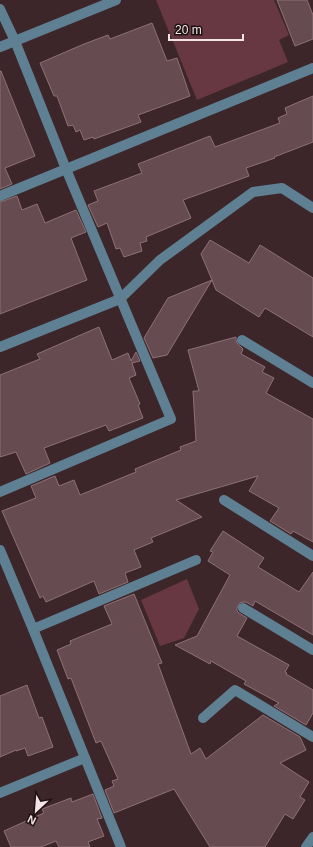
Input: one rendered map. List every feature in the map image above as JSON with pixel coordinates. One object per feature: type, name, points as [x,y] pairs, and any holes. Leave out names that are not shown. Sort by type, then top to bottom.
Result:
[{"type":"street","points":[[0,47],[116,0]]},
{"type":"street","points":[[0,9],[15,41],[66,169],[170,419],[0,492]]},
{"type":"street","points":[[0,196],[313,68]]},
{"type":"street","points":[[0,347],[120,299],[160,260],[253,192],[282,188],[313,208]]},
{"type":"street","points":[[242,340],[313,383]]},
{"type":"street","points":[[224,500],[313,556]]},
{"type":"street","points":[[0,550],[34,629],[121,847]]},
{"type":"street","points":[[34,629],[196,560]]},
{"type":"street","points":[[243,608],[313,650]]},
{"type":"street","points":[[203,718],[235,690],[313,737]]},
{"type":"street","points":[[0,793],[85,758]]},
{"type":"street","points":[[306,847],[313,837]]},
{"type":"shaded area","points":[[156,0],[274,0],[289,35],[279,40],[288,62],[197,100]]},
{"type":"shaded area","points":[[187,579],[199,609],[184,638],[160,646],[141,600]]},
{"type":"building","points":[[277,0],[307,0],[313,15],[313,39],[295,46]]},
{"type":"building","points":[[152,23],[167,61],[177,58],[190,96],[138,115],[141,122],[94,139],[93,137],[84,140],[80,130],[76,132],[73,125],[68,126],[57,96],[54,96],[40,63],[108,35],[110,39]]},
{"type":"building","points":[[0,71],[35,156],[5,168],[12,184],[0,189]]},
{"type":"building","points":[[313,96],[313,142],[246,168],[249,176],[183,200],[191,218],[146,237],[147,241],[140,243],[142,251],[124,257],[120,248],[116,249],[107,223],[98,227],[88,205],[98,201],[94,191],[142,173],[138,164],[210,136],[215,147],[280,123],[278,118],[287,114],[285,108]]},
{"type":"building","points":[[17,196],[22,210],[37,204],[45,223],[76,210],[86,232],[71,238],[87,280],[0,314],[0,202]]},
{"type":"building","points":[[210,240],[249,263],[260,245],[313,278],[313,337],[265,308],[259,317],[216,290],[201,254]]},
{"type":"building","points":[[212,280],[167,355],[153,358],[144,338],[168,298]]},
{"type":"building","points":[[99,327],[112,360],[128,353],[131,361],[136,352],[140,361],[132,363],[136,375],[129,378],[140,404],[138,405],[143,418],[109,431],[106,425],[44,448],[50,463],[26,474],[16,452],[0,457],[0,375],[40,359],[37,354]]},
{"type":"building","points":[[236,337],[237,343],[243,349],[241,354],[265,367],[262,372],[274,378],[266,393],[313,419],[313,542],[293,531],[291,534],[270,521],[279,508],[249,491],[258,476],[176,500],[202,517],[151,538],[153,542],[134,550],[141,567],[125,573],[128,582],[99,594],[94,581],[46,602],[43,596],[40,598],[2,511],[36,498],[31,486],[55,476],[59,486],[74,480],[80,495],[136,472],[135,469],[181,450],[180,447],[196,441],[193,391],[199,391],[188,350]]},
{"type":"building","points":[[223,531],[264,558],[258,567],[299,592],[313,572],[313,635],[255,601],[253,606],[243,602],[240,603],[237,608],[239,613],[247,618],[237,636],[289,665],[285,672],[287,673],[286,674],[313,690],[313,713],[306,725],[274,706],[279,703],[244,684],[246,681],[211,661],[210,664],[175,645],[197,636],[230,575],[208,561],[213,552],[210,551]]},
{"type":"building","points":[[134,594],[162,663],[158,664],[191,754],[200,748],[206,759],[263,715],[300,737],[306,750],[280,763],[309,782],[300,797],[305,800],[293,819],[285,814],[265,847],[210,847],[174,789],[114,813],[105,790],[114,786],[112,781],[118,779],[101,741],[96,743],[71,678],[68,679],[57,650],[71,644],[70,641],[112,624],[104,606]]},
{"type":"building","points":[[27,685],[39,718],[42,717],[53,747],[28,756],[25,748],[0,757],[0,696]]},
{"type":"building","points":[[93,794],[102,818],[97,819],[104,836],[88,842],[90,847],[59,847],[56,841],[41,847],[11,847],[4,831],[44,813],[42,809],[71,798],[72,802]]}]
